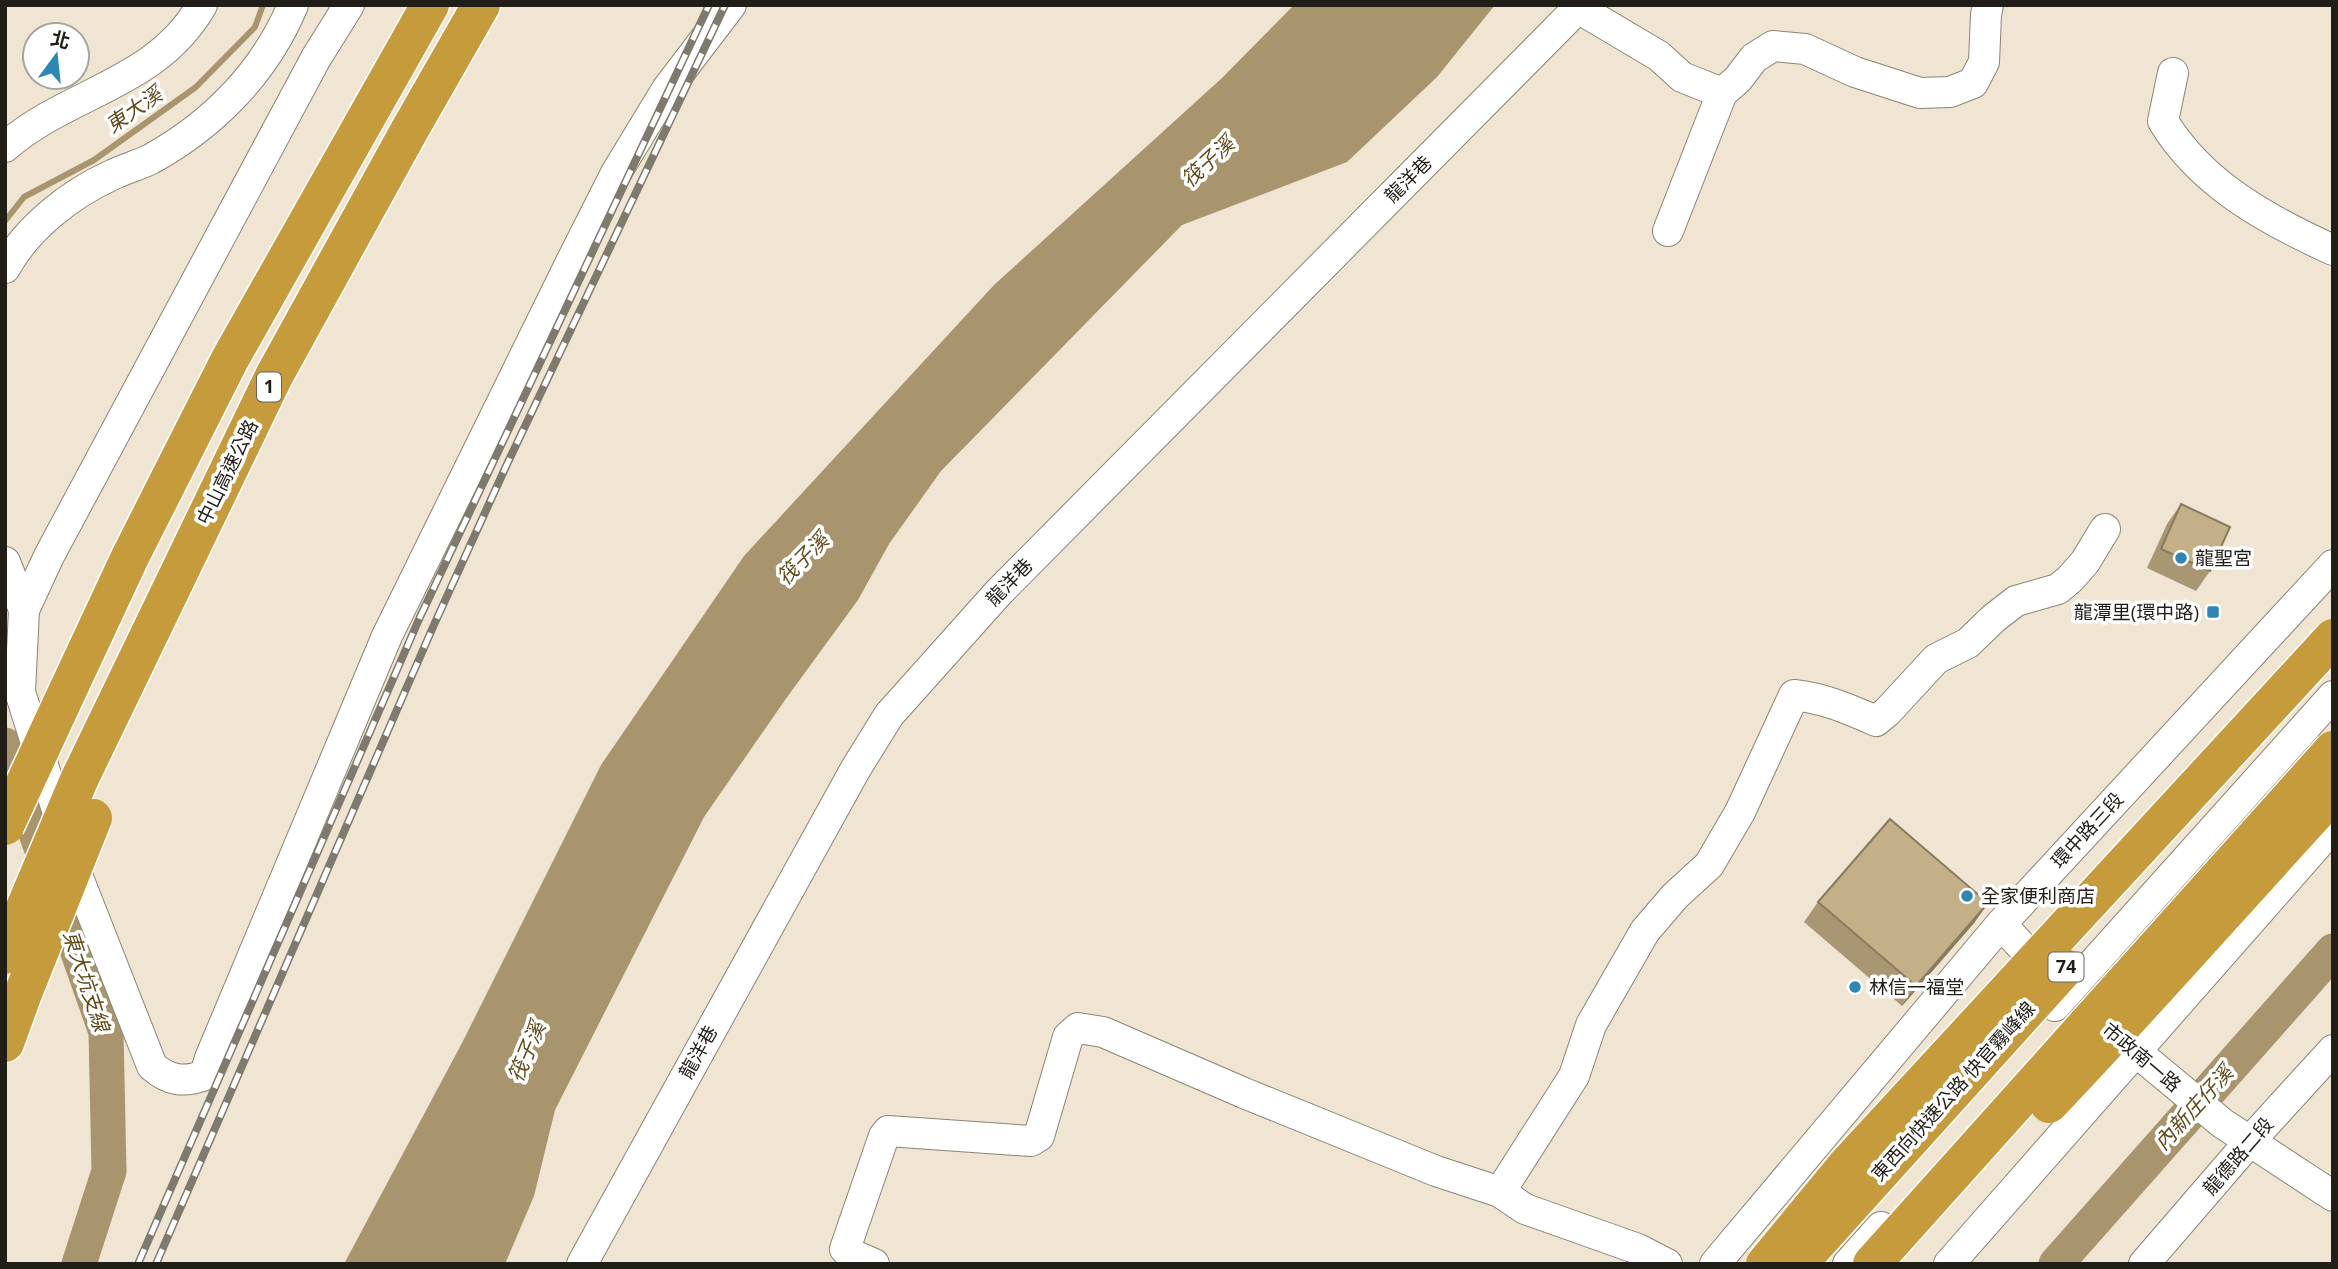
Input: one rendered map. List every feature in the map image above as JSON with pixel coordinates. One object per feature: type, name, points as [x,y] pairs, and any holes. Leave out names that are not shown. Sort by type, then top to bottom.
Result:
[{"type":"highway","points":[[5,826],[130,557],[230,359],[430,5]]},
{"type":"highway","name":"中山高速公路","points":[[5,955],[79,780],[156,615],[274,376],[481,5]]},
{"type":"highway","points":[[5,1043],[123,737],[156,615]]},
{"type":"highway","points":[[1765,1264],[1845,1167],[2333,638]]},
{"type":"highway","name":"東西向快速公路 快官霧峰線","points":[[1798,1264],[2333,669]]},
{"type":"highway","points":[[1872,1264],[2333,750]]},
{"type":"highway","points":[[1900,1264],[2129,1020],[2208,929],[2333,794]]},
{"type":"street","points":[[5,147],[22,132],[65,106],[109,87],[147,66],[188,26],[202,5]]},
{"type":"street","points":[[5,268],[14,251],[48,216],[111,175],[149,160],[187,137],[232,99],[258,70],[293,5]]},
{"type":"street","points":[[349,5],[316,58],[49,556],[24,610],[20,692],[79,880],[152,1066],[160,1074],[182,1081],[205,1075],[215,1045],[387,636],[616,173],[667,89],[731,5]]},
{"type":"street","points":[[1668,231],[1722,93],[1738,79],[1754,58],[1773,46],[1805,49],[1855,72],[1920,93],[1950,92],[1973,83],[1984,62],[1988,5]]},
{"type":"street","name":"龍洋巷","points":[[582,1264],[855,770],[889,715],[999,592],[1580,7],[1659,56],[1682,77],[1722,93]]},
{"type":"street","points":[[2173,73],[2163,121],[2177,144],[2190,158],[2256,212],[2333,250]]},
{"type":"street","points":[[1500,1192],[1574,1076],[1591,1025],[1645,931],[1675,896],[1709,865],[1740,812],[1794,695],[1845,707],[1876,721],[1888,712],[1936,659],[1968,643],[2016,601],[2058,589],[2070,579],[2085,562],[2105,529]]},
{"type":"street","points":[[5,562],[24,610]]},
{"type":"street","name":"環中路三段","points":[[1715,1264],[2001,924],[2333,565]]},
{"type":"street","points":[[1848,1264],[2333,696]]},
{"type":"street","points":[[1820,1264],[2333,721]]},
{"type":"street","points":[[1950,1264],[2147,1061],[2333,827]]},
{"type":"street","name":"市政南一路","points":[[2001,924],[2072,999],[2222,1123],[2333,1196]]},
{"type":"street","points":[[874,1264],[845,1249],[888,1131],[1031,1141],[1040,1136],[1068,1037],[1078,1028],[1103,1032],[1244,1094],[1436,1171],[1500,1192],[1525,1209],[1638,1249],[1667,1264]]},
{"type":"street","name":"龍德路二段","points":[[2144,1264],[2333,1050]]},
{"type":"water","name":"筏子溪","points":[[1294,5],[1495,5],[1437,77],[1347,162],[1182,225],[941,471],[889,544],[858,600],[704,817],[555,1110],[534,1196],[505,1264],[344,1264],[462,1043],[601,765],[744,556],[994,285],[1222,78]]},
{"type":"building","points":[[2181,504],[2230,527],[2210,571],[2161,549]]},
{"type":"building","points":[[1890,819],[1988,903],[1916,986],[1818,902]]},
{"type":"waterway","name":"東大溪","points":[[5,221],[24,197],[94,160],[196,87],[255,27],[263,5]]},
{"type":"waterway","name":"東大坑支線","points":[[5,745],[106,1032],[109,1171],[79,1264]]},
{"type":"waterway","name":"內新庄仔溪","points":[[2056,1264],[2333,951]]},
{"type":"railway","points":[[138,1264],[420,617],[709,5]]},
{"type":"railway","points":[[156,1264],[433,627],[508,462],[725,5]]},
{"type":"place","name":"龍聖宮","points":[[2181,558]]},
{"type":"place","name":"龍潭里(環中路)","points":[[2213,612]]},
{"type":"place","name":"全家便利商店","points":[[1967,896]]},
{"type":"place","name":"林信一福堂","points":[[1855,987]]}]
